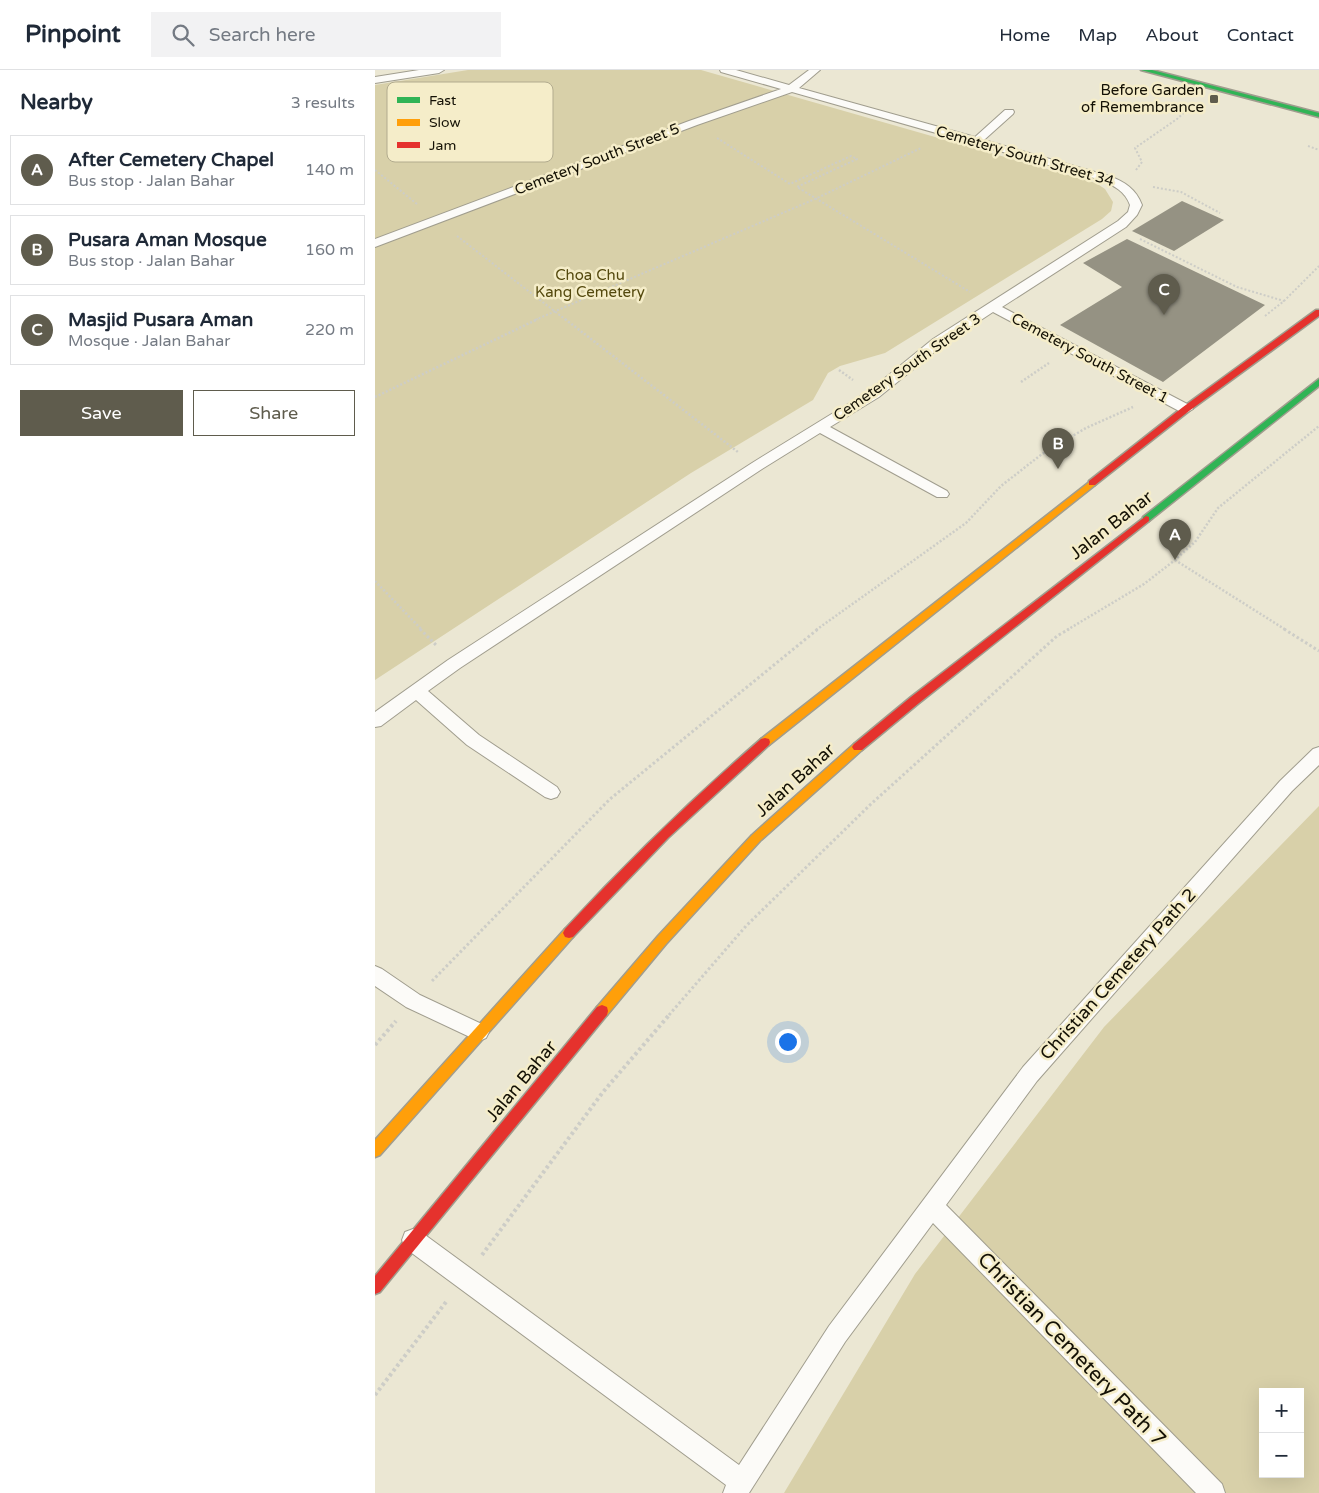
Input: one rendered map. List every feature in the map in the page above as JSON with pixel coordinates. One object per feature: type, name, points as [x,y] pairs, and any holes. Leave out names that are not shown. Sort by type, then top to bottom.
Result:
[{"type":"main road","points":[[1144,70],[1319,115]]},
{"type":"main road","points":[[1236,95],[1294,120]]},
{"type":"main road","points":[[375,1150],[599,900],[706,793],[799,714],[1186,409],[1319,312]]},
{"type":"main road","name":"Jalan Bahar","points":[[375,1287],[656,947],[757,838],[845,758],[915,700],[1243,444],[1319,382]]},
{"type":"lane","points":[[375,80],[437,70]]},
{"type":"lane","name":"Cemetery South Street 34","points":[[725,70],[1112,181],[1130,191],[1136,204],[1133,214],[1122,224],[993,306]]},
{"type":"lane","name":"Cemetery South Street 5","points":[[375,243],[693,122],[791,89],[815,70]]},
{"type":"lane","points":[[976,142],[1009,112]]},
{"type":"lane","name":"Cemetery South Street 1","points":[[993,306],[1186,409]]},
{"type":"lane","name":"Cemetery South Street 3","points":[[375,721],[418,692],[454,664],[757,466],[874,394],[938,342],[993,306]]},
{"type":"lane","points":[[820,427],[942,494]]},
{"type":"lane","points":[[418,692],[473,740],[551,792]]},
{"type":"lane","name":"Christian Cemetery Path 2","points":[[738,1487],[837,1334],[1030,1074],[1285,786],[1319,754]]},
{"type":"lane","points":[[375,975],[413,1001],[479,1032]]},
{"type":"lane","name":"Christian Cemetery Path 7","points":[[931,1206],[1213,1493]]},
{"type":"lane","points":[[413,1240],[738,1487]]},
{"type":"path","points":[[437,70],[454,82]]},
{"type":"path","points":[[1136,170],[1142,162],[1135,148],[1177,119],[1192,105]]},
{"type":"path","points":[[693,122],[790,184],[851,156],[857,160],[797,187],[993,306]]},
{"type":"path","points":[[375,397],[554,311],[815,199],[951,134]]},
{"type":"path","points":[[1308,146],[1319,150]]},
{"type":"path","points":[[553,153],[573,167]]},
{"type":"path","points":[[375,170],[554,311],[757,466]]},
{"type":"path","points":[[1152,187],[1181,192],[1220,213]]},
{"type":"path","points":[[1135,237],[1237,287],[1284,301]]},
{"type":"path","points":[[1261,319],[1284,301],[1319,266]]},
{"type":"path","points":[[1021,382],[1071,349]]},
{"type":"path","points":[[839,370],[855,381]]},
{"type":"path","points":[[375,1045],[413,1001],[610,799],[816,630],[966,523],[984,501],[1009,478],[1057,444],[1111,416],[1159,396]]},
{"type":"path","points":[[375,1395],[465,1278],[603,1092],[746,926],[871,804],[983,701],[1050,643],[1101,608],[1144,584],[1175,560],[1195,542],[1218,508],[1319,426]]},
{"type":"path","points":[[1175,560],[1319,651]]},
{"type":"path","points":[[375,581],[454,664]]},
{"type":"green space","name":"Choa Chu Kang Cemetery","points":[[468,70],[701,70],[1096,183],[1105,189],[1113,202],[1111,211],[1102,219],[885,353],[840,366],[828,373],[813,400],[691,473],[375,680],[375,85],[387,83],[387,162],[553,162],[553,82],[394,82]]},
{"type":"green space","points":[[1319,806],[1319,1493],[784,1493],[915,1274],[1104,1027]]},
{"type":"building","points":[[1182,201],[1224,220],[1174,251],[1132,231]]},
{"type":"building","points":[[1127,239],[1265,305],[1163,382],[1060,325],[1122,287],[1083,263]]},
{"type":"traffic: fast","points":[[1144,70],[1319,115]]},
{"type":"traffic: fast","points":[[1146,519],[1319,382]]},
{"type":"traffic: slow","points":[[765,742],[1092,483]]},
{"type":"traffic: slow","points":[[602,1011],[662,940],[756,838],[858,747]]},
{"type":"traffic: slow","points":[[375,1150],[569,933]]},
{"type":"traffic: jam","points":[[1092,483],[1186,409],[1319,312]]},
{"type":"traffic: jam","points":[[858,747],[1146,519]]},
{"type":"traffic: jam","points":[[569,933],[664,835],[765,742]]},
{"type":"traffic: jam","points":[[375,1287],[602,1011]]},
{"type":"place","name":"Before Garden of Remembrance","points":[[1214,99]]},
{"type":"place","name":"Masjid Pusara Aman","points":[[1164,315]]},
{"type":"place","name":"Pusara Aman Mosque","points":[[1058,469]]},
{"type":"place","name":"After Cemetery Chapel","points":[[1175,560]]}]
